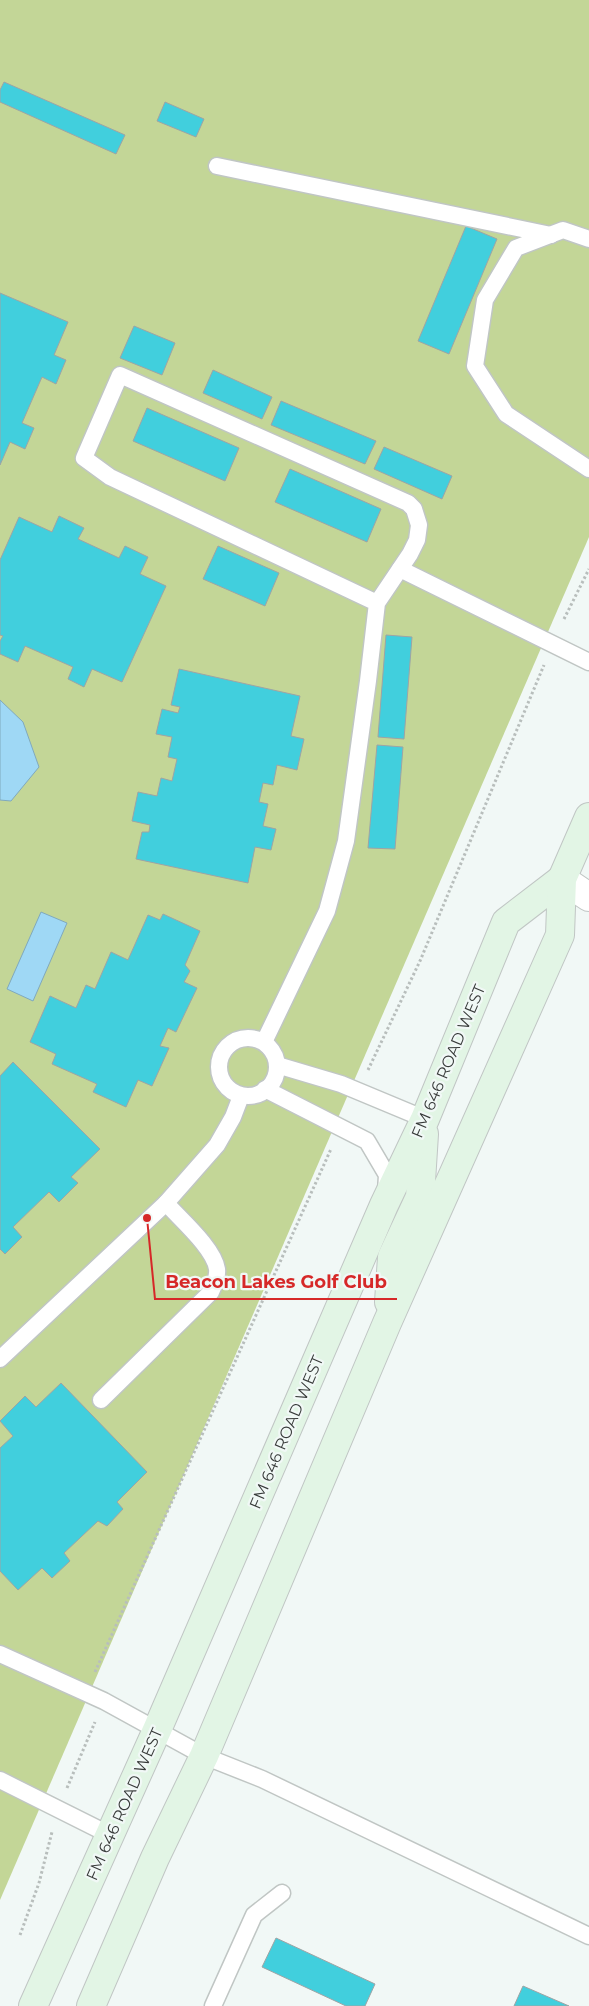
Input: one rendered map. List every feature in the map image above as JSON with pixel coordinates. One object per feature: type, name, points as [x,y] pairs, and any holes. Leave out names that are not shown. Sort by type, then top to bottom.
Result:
[{"type":"main road","name":"FM 646 ROAD WEST","points":[[91,2006],[155,1858],[204,1756],[387,1324],[560,935],[562,879],[589,817]]},
{"type":"main road","name":"FM 646 ROAD WEST","points":[[33,2006],[157,1730],[384,1205],[425,1120],[506,922],[562,879]]},
{"type":"main road","points":[[387,1324],[392,1257],[420,1197],[425,1120]]},
{"type":"street","points":[[562,879],[589,897]]},
{"type":"lane","points":[[217,166],[551,235]]},
{"type":"lane","points":[[589,239],[563,230],[516,248],[485,300],[474,366],[506,414],[589,469]]},
{"type":"lane","points":[[264,1042],[327,910],[346,841],[377,603],[417,540],[419,525],[414,509],[408,503],[120,376],[84,458],[110,477],[377,603]]},
{"type":"lane","points":[[400,569],[589,662]]},
{"type":"lane","points":[[243,1037],[253,1037],[264,1042],[274,1054],[277,1065],[276,1075],[270,1086],[255,1096],[241,1096],[226,1087],[220,1079],[218,1061],[231,1042],[243,1037]]},
{"type":"lane","points":[[277,1065],[358,1091],[425,1120]]},
{"type":"lane","points":[[265,1090],[367,1141],[387,1175],[384,1205]]},
{"type":"lane","points":[[0,1360],[166,1203],[217,1145],[233,1118],[241,1096]]},
{"type":"lane","points":[[101,1400],[211,1292],[216,1279],[217,1268],[210,1251],[166,1203]]},
{"type":"lane","points":[[0,1654],[86,1693],[204,1756],[262,1779],[589,1936]]},
{"type":"lane","points":[[0,1780],[110,1835]]},
{"type":"lane","points":[[213,2006],[254,1915],[282,1893]]},
{"type":"path","points":[[564,619],[589,569]]},
{"type":"path","points":[[358,1091],[420,961],[544,665]]},
{"type":"path","points":[[86,1693],[341,1128]]},
{"type":"green space","points":[[0,0],[589,0],[589,537],[0,1900]]},
{"type":"water","points":[[0,700],[23,722],[39,767],[11,801],[0,800]]},
{"type":"water","points":[[41,912],[67,923],[33,1001],[7,989]]},
{"type":"building","points":[[4,82],[125,135],[116,154],[0,102],[0,90]]},
{"type":"building","points":[[165,102],[204,119],[196,137],[157,121]]},
{"type":"building","points":[[466,226],[497,239],[449,354],[418,341]]},
{"type":"building","points":[[0,293],[68,322],[54,355],[66,360],[56,384],[42,377],[22,423],[34,428],[25,449],[10,442],[0,465]]},
{"type":"building","points":[[134,326],[175,343],[162,375],[120,358]]},
{"type":"building","points":[[213,370],[272,397],[262,419],[203,393]]},
{"type":"building","points":[[281,401],[376,441],[365,464],[271,425]]},
{"type":"building","points":[[147,408],[239,448],[225,481],[133,441]]},
{"type":"building","points":[[384,447],[452,476],[442,499],[374,469]]},
{"type":"building","points":[[290,469],[381,509],[367,542],[275,502]]},
{"type":"building","points":[[59,516],[84,528],[78,539],[119,558],[125,546],[148,557],[140,574],[166,586],[122,682],[92,669],[84,687],[68,679],[73,667],[25,646],[18,662],[0,654],[0,641],[3,636],[0,635],[0,560],[19,517],[52,532]]},
{"type":"building","points":[[218,546],[279,573],[265,606],[203,579]]},
{"type":"building","points":[[386,635],[412,637],[404,739],[378,737]]},
{"type":"building","points":[[179,669],[300,696],[291,736],[304,739],[297,770],[277,765],[273,785],[263,783],[259,802],[268,804],[263,826],[276,829],[271,850],[255,847],[248,883],[136,859],[142,832],[149,832],[150,825],[132,821],[138,792],[157,796],[161,778],[172,781],[177,759],[168,757],[172,737],[156,734],[162,709],[178,713],[180,707],[171,705]]},
{"type":"building","points":[[377,745],[403,747],[395,849],[368,848]]},
{"type":"building","points":[[163,914],[200,931],[185,965],[190,971],[184,982],[197,988],[176,1032],[168,1028],[160,1046],[169,1048],[152,1086],[138,1080],[126,1107],[93,1092],[97,1084],[52,1064],[56,1054],[30,1042],[50,996],[76,1008],[86,985],[95,989],[111,952],[128,960],[148,915],[160,920]]},
{"type":"building","points":[[13,1062],[100,1149],[71,1177],[78,1183],[59,1202],[49,1192],[13,1227],[22,1237],[5,1254],[0,1249],[0,1076]]},
{"type":"building","points":[[61,1383],[147,1472],[117,1502],[123,1509],[107,1526],[98,1521],[64,1553],[70,1561],[52,1578],[42,1568],[18,1590],[0,1571],[0,1448],[13,1436],[0,1421],[25,1396],[36,1407]]},
{"type":"building","points":[[276,1938],[375,1984],[365,2006],[346,2006],[262,1967]]},
{"type":"building","points":[[523,1986],[569,2006],[514,2006]]},
{"type":"place","name":"Beacon Lakes Golf Club","points":[[147,1218]]}]
